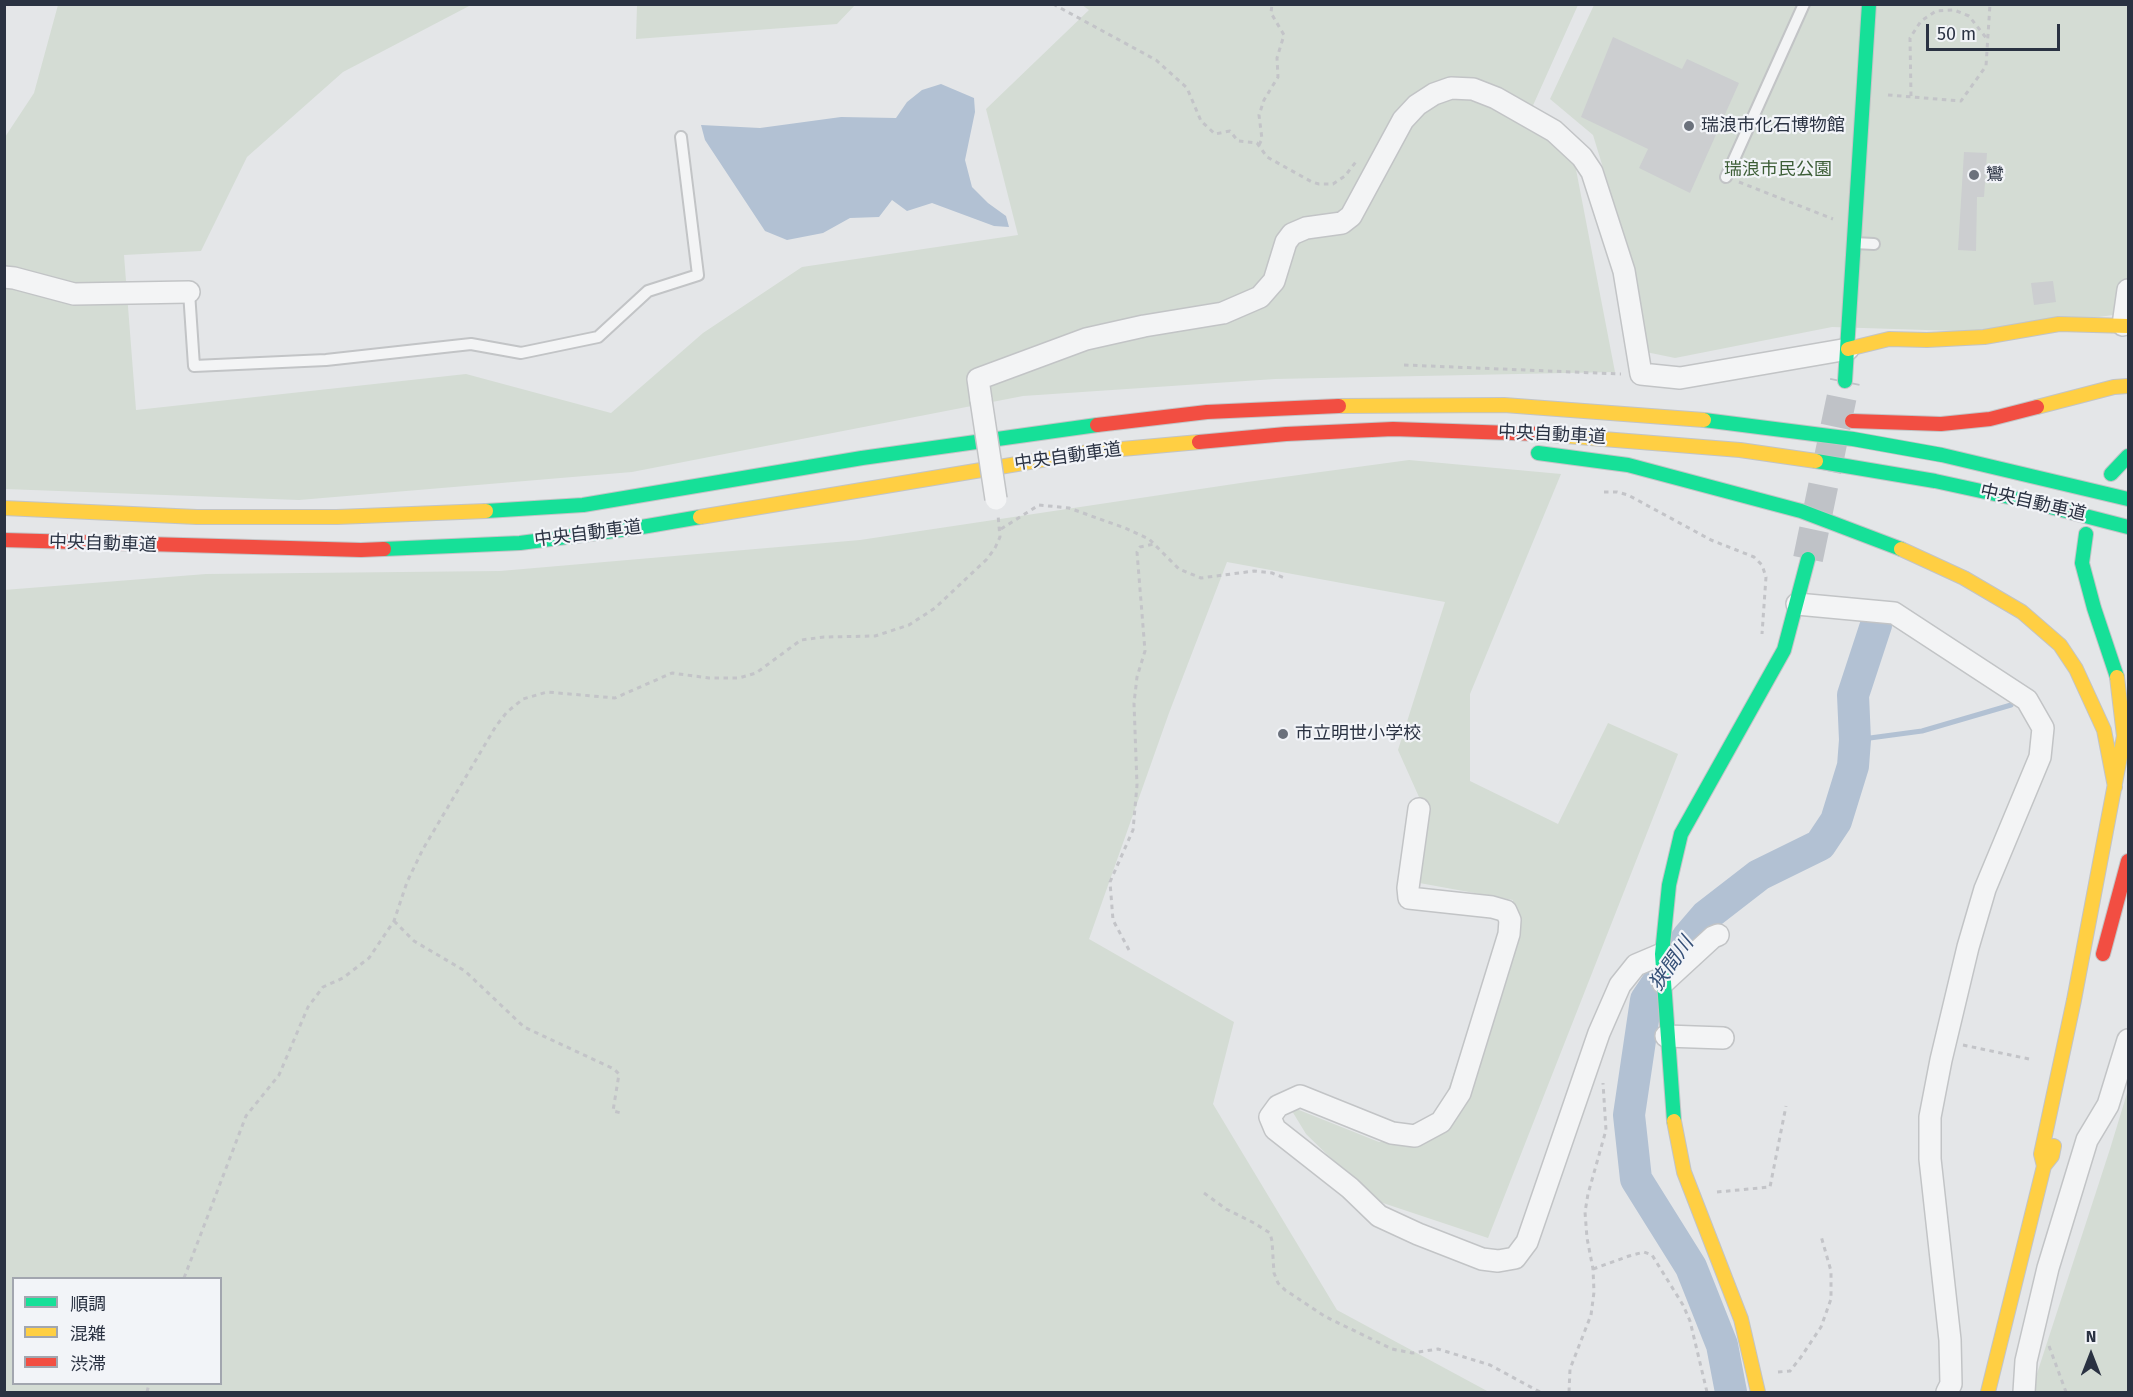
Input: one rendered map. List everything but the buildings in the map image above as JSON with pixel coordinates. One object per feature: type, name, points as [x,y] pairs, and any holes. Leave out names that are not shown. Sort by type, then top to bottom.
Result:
[{"type":"main road","points":[[1845,381],[1869,4]]},
{"type":"main road","points":[[1848,349],[1889,339],[1984,337],[2060,324],[2126,326]]},
{"type":"main road","points":[[1840,419],[1861,422],[1941,424],[1990,419],[2114,387],[2128,386]]},
{"type":"main road","points":[[1504,405],[1593,398]]},
{"type":"main road","name":"中央自動車道","points":[[4,508],[197,517],[337,517],[460,513],[583,505],[862,458],[1033,433],[1207,412],[1341,406],[1504,405],[1713,421],[1853,439],[1954,457],[2128,499]]},
{"type":"main road","name":"中央自動車道","points":[[4,540],[361,550],[520,543],[636,528],[1078,454],[1286,434],[1393,429],[1535,432],[1740,450],[1853,466],[2016,498],[2128,527]]},
{"type":"main road","points":[[1180,443],[1199,454],[1256,451]]},
{"type":"main road","points":[[1519,451],[1628,465],[1802,511],[1898,547],[1964,578],[2022,612],[2060,645],[2076,669],[2104,730],[2115,787]]},
{"type":"main road","points":[[2111,474],[2128,456]]},
{"type":"main road","points":[[2044,1166],[2041,1154],[2074,1000],[2124,736],[2119,683],[2082,563],[2086,534]]},
{"type":"main road","points":[[1758,1392],[1741,1319],[1684,1172],[1672,1112],[1662,954],[1668,885],[1681,834],[1784,650],[1808,559]]},
{"type":"main road","points":[[2098,971],[2128,861]]},
{"type":"main road","points":[[1988,1392],[2044,1166],[2052,1156],[2072,1075]]},
{"type":"street","points":[[996,499],[978,379],[1111,332],[1223,313],[1260,297],[1274,281],[1286,242],[1292,234],[1306,228],[1342,223],[1351,216],[1403,120],[1417,105],[1434,94],[1451,88],[1473,89],[1496,98],[1554,131],[1582,158],[1592,172],[1624,271],[1641,374],[1680,378],[1848,349]]},
{"type":"street","points":[[4,278],[14,278],[74,294],[189,292]]},
{"type":"street","points":[[2126,326],[2128,290]]},
{"type":"street","points":[[1797,604],[1894,613],[2026,700],[2043,728],[2040,757],[1985,890],[1968,947],[1930,1117],[1932,1170],[1950,1340],[1951,1384],[1947,1392]]},
{"type":"street","points":[[1419,809],[1408,898],[1492,907],[1506,911],[1510,920],[1509,934],[1460,1094],[1442,1122],[1415,1136],[1392,1132],[1300,1096],[1278,1106],[1270,1118],[1275,1129],[1350,1188],[1379,1216],[1482,1259],[1498,1261],[1515,1258],[1527,1242],[1599,1033],[1620,985],[1636,965],[1662,954]]},
{"type":"street","points":[[1663,983],[1718,935]]},
{"type":"street","points":[[1666,1029],[1723,1038]]},
{"type":"street","points":[[2024,1392],[2026,1360],[2051,1258],[2087,1140],[2108,1105],[2128,1040]]},
{"type":"lane","points":[[1726,177],[1804,4]]},
{"type":"lane","points":[[189,292],[194,366],[326,360],[471,344],[521,353],[598,337],[648,291],[698,275],[681,137]]},
{"type":"lane","points":[[1854,243],[1874,244]]},
{"type":"path","points":[[1053,4],[1156,60],[1186,88],[1201,121],[1215,134],[1230,131],[1239,141],[1257,143],[1267,157],[1312,182],[1333,184],[1345,176],[1364,151]]},
{"type":"path","points":[[1259,145],[1262,139],[1259,115],[1264,100],[1278,77],[1276,58],[1284,35],[1271,13],[1272,4]]},
{"type":"path","points":[[1863,93],[1961,100],[1986,66],[1990,4]]},
{"type":"path","points":[[1911,96],[1910,38],[1922,21],[1936,11],[1953,10],[1969,16],[1988,40]]},
{"type":"path","points":[[1726,177],[1841,222]]},
{"type":"path","points":[[1404,365],[1641,374]]},
{"type":"path","points":[[1604,492],[1628,495],[1712,540],[1754,557],[1762,566],[1766,577],[1762,635]]},
{"type":"path","points":[[184,1277],[246,1116],[279,1075],[308,1007],[323,987],[344,978],[369,958],[394,921],[407,882],[423,849],[496,726],[507,712],[523,699],[548,692],[615,698],[672,673],[709,678],[739,678],[756,673],[801,640],[875,636],[909,625],[935,608],[987,559],[995,548],[1000,529],[996,499]]},
{"type":"path","points":[[1000,529],[1039,505],[1053,505],[1069,508],[1149,539],[1179,569],[1201,578],[1254,571],[1272,573],[1287,579]]},
{"type":"path","points":[[1129,950],[1113,920],[1110,882],[1133,830],[1137,785],[1134,703],[1137,677],[1145,651],[1137,552],[1140,547],[1154,544]]},
{"type":"path","points":[[394,921],[414,941],[465,971],[524,1027],[614,1069],[619,1074],[614,1111],[621,1113]]},
{"type":"path","points":[[1945,1042],[2029,1059]]},
{"type":"path","points":[[1569,1392],[1570,1369],[1591,1315],[1594,1292],[1585,1212],[1606,1131],[1603,1078]]},
{"type":"path","points":[[1692,1194],[1770,1187],[1786,1106]]},
{"type":"path","points":[[1204,1193],[1226,1209],[1269,1233],[1272,1241],[1274,1273],[1278,1283],[1326,1317],[1361,1336],[1392,1349],[1412,1353],[1430,1349],[1449,1351],[1490,1365],[1540,1392]]},
{"type":"path","points":[[1755,1376],[1790,1371],[1821,1327],[1831,1299],[1831,1271],[1821,1236]]},
{"type":"path","points":[[1593,1269],[1644,1252],[1652,1255],[1683,1305],[1690,1321],[1707,1392]]},
{"type":"path","points":[[2048,1342],[2066,1392]]},
{"type":"green space","points":[[637,4],[855,5],[837,24],[636,39]]},
{"type":"green space","points":[[58,5],[471,5],[343,72],[247,157],[201,251],[124,255],[136,410],[466,374],[611,413],[703,333],[802,267],[1018,235],[986,109],[1089,10],[1082,5],[1578,5],[1526,121],[1574,159],[1615,372],[1275,379],[1023,396],[632,472],[299,500],[5,489],[5,137],[34,93]]},
{"type":"green space","name":"瑞浪市民公園","points":[[1594,5],[2128,5],[2128,313],[1988,332],[1832,327],[1675,358],[1646,352],[1637,303],[1611,194],[1593,135],[1550,99]]},
{"type":"green space","points":[[1409,460],[1561,474],[1470,694],[1470,781],[1558,824],[1608,723],[1678,754],[1488,1238],[1374,1200],[1306,1134],[1289,1106],[1379,1142],[1436,1125],[1513,900],[1403,880],[1419,797],[1398,750],[1445,602],[1227,562],[1169,713],[1089,939],[1234,1022],[1213,1104],[1337,1310],[1489,1392],[5,1392],[4,590],[206,574],[500,571],[860,540]]},
{"type":"green space","points":[[2128,1090],[2128,1392],[2031,1392],[2110,1149]]},
{"type":"water","points":[[941,84],[974,98],[975,112],[965,160],[972,187],[1006,216],[1009,227],[994,226],[932,203],[907,211],[892,200],[879,217],[850,218],[823,233],[787,240],[765,231],[705,140],[701,125],[760,128],[841,117],[896,118],[907,102],[922,90]]},
{"type":"waterway","name":"狭間川","points":[[1731,1392],[1722,1345],[1691,1267],[1636,1179],[1629,1115],[1646,1000],[1688,937],[1706,916],[1759,875],[1820,845],[1836,821],[1853,766],[1855,740],[1853,695],[1876,625]]},
{"type":"waterway","points":[[1855,740],[1922,731],[2011,705]]},
{"type":"tunnel","points":[[1808,559],[1845,381]]},
{"type":"traffic: fast","points":[[1845,381],[1869,4]]},
{"type":"traffic: fast","points":[[1704,420],[1853,439],[1942,455],[2128,499]]},
{"type":"traffic: fast","points":[[486,511],[583,505],[862,458],[1097,425]]},
{"type":"traffic: fast","points":[[1538,453],[1628,465],[1801,511],[1901,549]]},
{"type":"traffic: fast","points":[[2111,474],[2128,456]]},
{"type":"traffic: fast","points":[[1816,461],[1935,481],[2027,501],[2128,527]]},
{"type":"traffic: fast","points":[[384,549],[520,543],[700,517]]},
{"type":"traffic: fast","points":[[2086,534],[2082,563],[2117,677]]},
{"type":"traffic: fast","points":[[1674,1121],[1662,954],[1669,885],[1681,834],[1784,650],[1808,559]]},
{"type":"traffic: slow","points":[[1848,349],[1889,339],[1984,337],[2059,324],[2128,326]]},
{"type":"traffic: slow","points":[[2037,407],[2114,387],[2128,386]]},
{"type":"traffic: slow","points":[[1339,406],[1504,405],[1704,420]]},
{"type":"traffic: slow","points":[[1541,434],[1740,450],[1816,461]]},
{"type":"traffic: slow","points":[[700,517],[1089,452],[1199,442]]},
{"type":"traffic: slow","points":[[4,508],[197,517],[337,517],[486,511]]},
{"type":"traffic: slow","points":[[1901,549],[1964,578],[2022,612],[2060,645],[2076,669],[2104,730],[2115,787]]},
{"type":"traffic: slow","points":[[2044,1166],[2041,1154],[2074,1000],[2124,736],[2117,677]]},
{"type":"traffic: slow","points":[[1674,1121],[1684,1172],[1741,1319],[1758,1392]]},
{"type":"traffic: slow","points":[[1988,1392],[2044,1166],[2052,1156],[2054,1146]]},
{"type":"traffic: jam","points":[[1097,425],[1207,412],[1339,406]]},
{"type":"traffic: jam","points":[[1852,421],[1941,424],[1990,419],[2037,407]]},
{"type":"traffic: jam","points":[[1199,442],[1286,434],[1393,429],[1541,434]]},
{"type":"traffic: jam","points":[[4,540],[384,549]]},
{"type":"traffic: jam","points":[[2103,954],[2128,861]]},
{"type":"place","name":"瑞浪市化石博物館","points":[[1689,126]]},
{"type":"place","name":"鸞","points":[[1974,175]]},
{"type":"place","name":"市立明世小学校","points":[[1283,734]]}]
